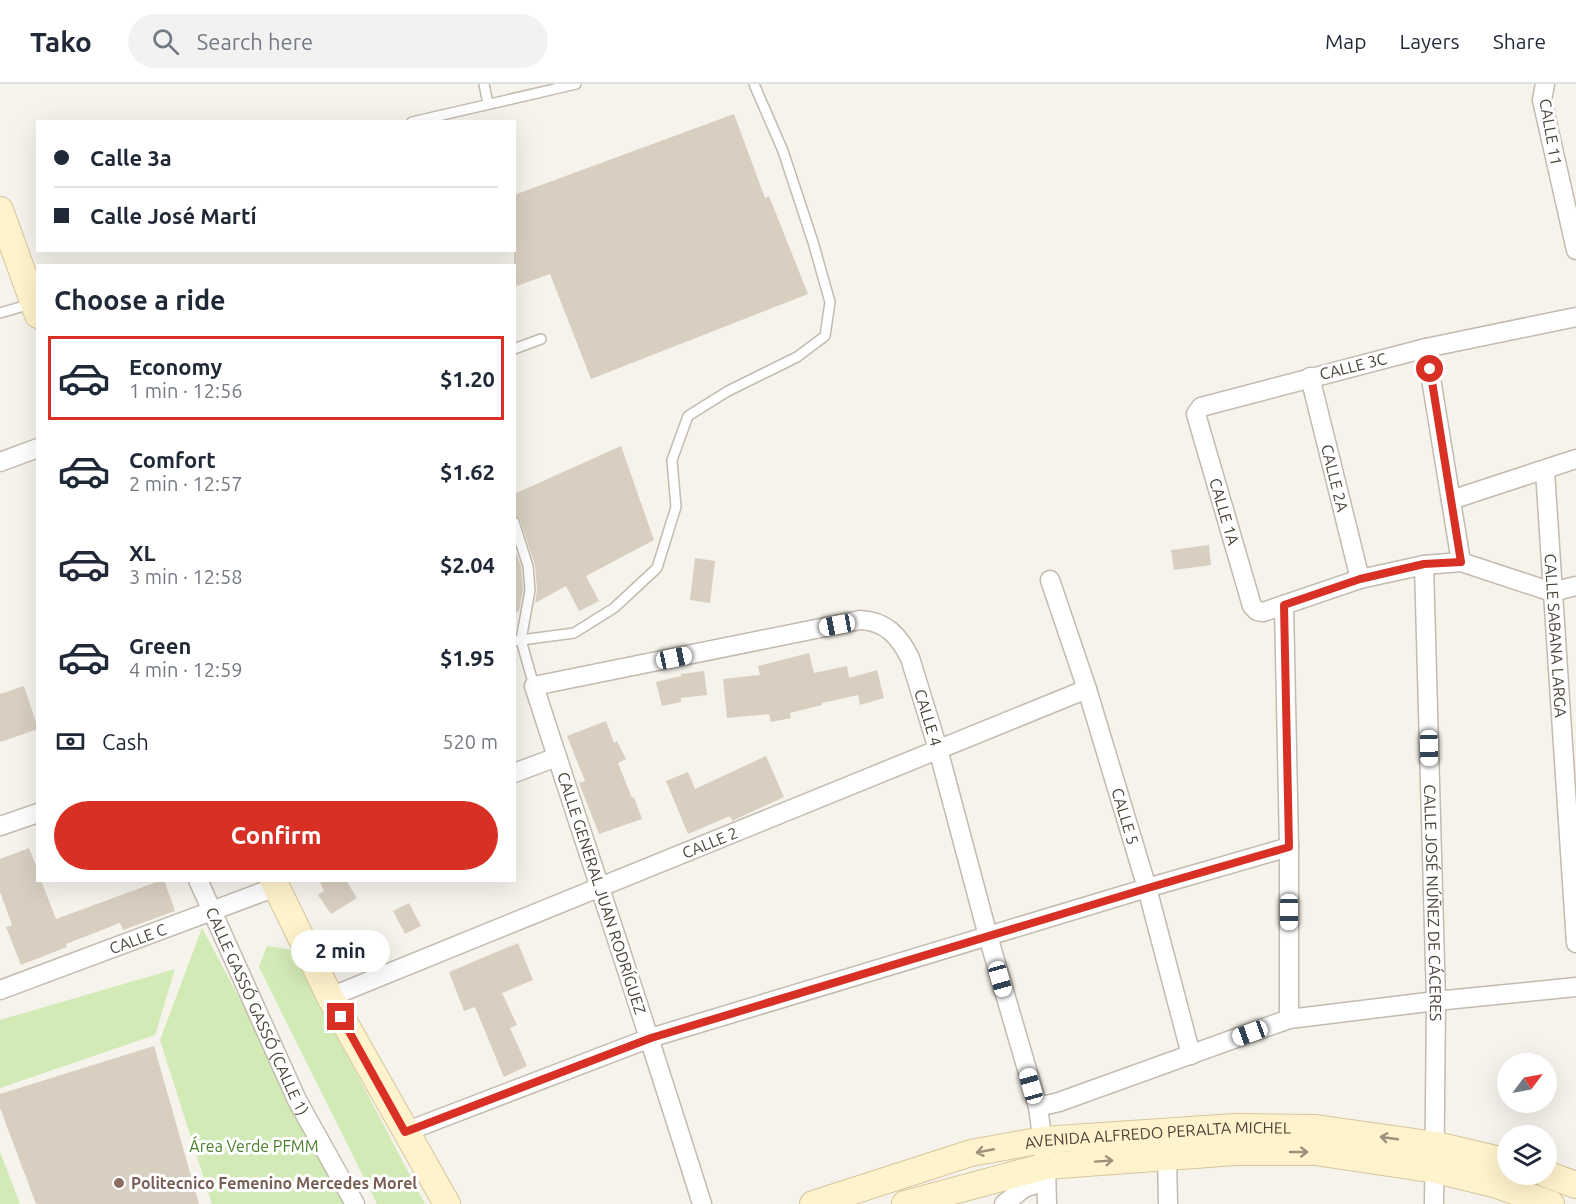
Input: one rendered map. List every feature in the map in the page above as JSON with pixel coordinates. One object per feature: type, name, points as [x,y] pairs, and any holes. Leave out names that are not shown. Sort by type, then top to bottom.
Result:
[{"type":"main road","points":[[0,210],[36,309]]},
{"type":"main road","points":[[275,884],[330,997],[447,1204]]},
{"type":"main road","name":"AVENIDA ALFREDO PERALTA MICHEL","points":[[813,1204],[971,1153],[1043,1140],[1235,1128],[1316,1128],[1436,1157],[1497,1185],[1550,1204]]},
{"type":"main road","name":"AVENIDA ALFREDO PERALTA MICHEL","points":[[905,1204],[1046,1173],[1167,1157],[1235,1152],[1315,1152],[1497,1161]]},
{"type":"street","name":"CALLE 11","points":[[1545,84],[1542,100],[1576,250]]},
{"type":"street","name":"CALLE 3C","points":[[1201,407],[1426,348],[1576,317]]},
{"type":"street","points":[[1426,348],[1461,562]]},
{"type":"street","name":"CALLE 2A","points":[[1310,377],[1360,579]]},
{"type":"street","name":"CALLE 1A","points":[[1201,407],[1196,412],[1196,417],[1252,606],[1257,611],[1263,612],[1284,605]]},
{"type":"street","points":[[0,462],[36,449]]},
{"type":"street","points":[[1451,500],[1576,459]]},
{"type":"street","name":"CALLE SABANA LARGA","points":[[1545,471],[1576,943]]},
{"type":"street","points":[[1289,1019],[1289,847],[1284,605],[1360,579],[1424,564],[1461,562],[1552,592],[1576,586]]},
{"type":"street","name":"CALLE JOSÉ NÚÑEZ DE CÁCERES","points":[[1424,564],[1436,1001],[1434,1204]]},
{"type":"street","name":"CALLE 5","points":[[1050,580],[1087,689],[1148,888],[1191,1054]]},
{"type":"street","name":"CALLE 4","points":[[534,686],[860,620],[870,620],[886,627],[904,644],[938,749],[988,936],[1038,1107],[1043,1140],[1047,1204]]},
{"type":"street","name":"CALLE GENERAL JUAN RODRÍGUEZ","points":[[534,686],[651,1038],[702,1204]]},
{"type":"street","name":"CALLE 2","points":[[330,997],[1087,689]]},
{"type":"street","points":[[516,772],[557,757]]},
{"type":"street","points":[[0,826],[36,814]]},
{"type":"street","points":[[405,1132],[651,1038],[1289,847]]},
{"type":"street","name":"CALLE GASSÓ GASSÓ (CALLE 1)","points":[[199,882],[297,1100],[355,1204]]},
{"type":"street","name":"CALLE C","points":[[0,990],[211,912],[275,884]]},
{"type":"street","points":[[1038,1107],[1059,1102],[1289,1019],[1576,987]]},
{"type":"street","points":[[1167,1157],[1168,1204]]},
{"type":"street","points":[[1004,1204],[1046,1173]]},
{"type":"lane","points":[[484,84],[488,104]]},
{"type":"lane","points":[[420,120],[576,84]]},
{"type":"lane","points":[[518,640],[574,633],[614,608],[657,568],[676,507],[672,460],[688,416],[728,391],[797,357],[825,336],[830,302],[783,151],[754,84]]},
{"type":"lane","points":[[0,313],[36,309]]},
{"type":"lane","points":[[516,348],[541,339]]},
{"type":"lane","points":[[516,528],[528,566],[530,590],[518,640],[534,686]]},
{"type":"green space","name":"Área Verde PFMM","points":[[202,928],[349,1204],[212,1204],[160,1040]]},
{"type":"green space","points":[[267,946],[292,950],[425,1204],[377,1204],[259,967]]},
{"type":"green space","points":[[175,969],[155,1035],[0,1088],[0,1020]]},
{"type":"green space","points":[[0,1152],[20,1204],[0,1204]]},
{"type":"building","points":[[734,114],[765,198],[769,196],[808,294],[591,379],[550,274],[516,286],[514,252],[516,252],[516,194]]},
{"type":"building","points":[[621,446],[654,540],[586,576],[599,601],[579,611],[566,586],[535,603],[537,590],[535,565],[520,520],[516,517],[516,493]]},
{"type":"building","points":[[1209,545],[1211,565],[1174,570],[1171,550]]},
{"type":"building","points":[[516,552],[521,567],[523,590],[519,611],[516,612]]},
{"type":"building","points":[[695,558],[715,561],[710,603],[690,600]]},
{"type":"building","points":[[809,653],[814,673],[847,666],[849,678],[877,670],[884,698],[860,705],[858,695],[822,703],[822,705],[790,713],[791,718],[771,722],[769,714],[727,718],[723,679],[760,675],[758,666]]},
{"type":"building","points":[[704,671],[707,695],[681,698],[681,702],[662,706],[656,682],[681,676],[681,674]]},
{"type":"building","points":[[24,686],[36,723],[36,730],[0,742],[0,694]]},
{"type":"building","points":[[606,721],[614,743],[617,741],[626,759],[618,763],[642,819],[599,834],[579,783],[585,781],[567,736]]},
{"type":"building","points":[[766,756],[784,797],[732,821],[730,816],[688,834],[666,781],[688,772],[695,789]]},
{"type":"building","points":[[29,848],[36,866],[36,882],[42,882],[56,919],[157,882],[165,882],[175,911],[123,930],[120,923],[21,965],[6,927],[12,925],[0,892],[0,859]]},
{"type":"building","points":[[320,882],[347,882],[357,898],[331,914],[318,895],[324,891]]},
{"type":"building","points":[[409,903],[421,926],[405,934],[393,911]]},
{"type":"building","points":[[358,932],[369,953],[346,966],[334,946]]},
{"type":"building","points":[[518,943],[533,980],[502,993],[517,1025],[510,1028],[527,1066],[504,1077],[475,1007],[464,1011],[449,972]]},
{"type":"building","points":[[154,1046],[199,1204],[36,1204],[0,1108],[0,1094]]},
{"type":"place","name":"Politecnico Femenino Mercedes Morel","points":[[119,1183]]},
{"type":"route","points":[[341,1017],[405,1132],[651,1038],[1289,847],[1284,605],[1360,579],[1424,564],[1461,562],[1430,369]]}]
